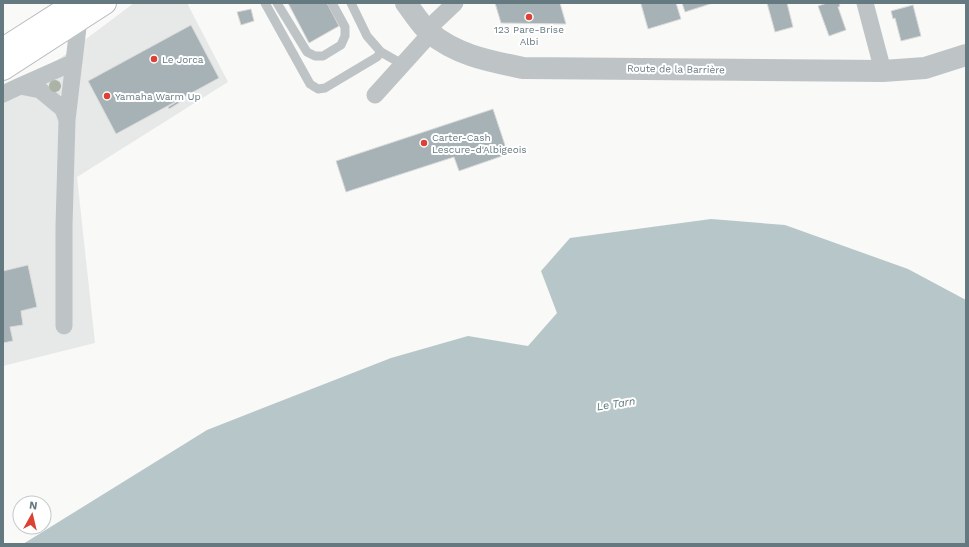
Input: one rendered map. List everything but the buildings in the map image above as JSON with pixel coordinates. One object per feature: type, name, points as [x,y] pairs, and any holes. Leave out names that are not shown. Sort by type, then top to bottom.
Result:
[{"type":"main road","points":[[3,49],[77,11],[105,3]]},
{"type":"main road","points":[[3,69],[77,11]]},
{"type":"street","name":"Route de la Barrière","points":[[406,3],[430,32],[449,45],[482,60],[523,68],[883,71],[925,68],[966,55]]},
{"type":"street","points":[[375,95],[430,32],[436,21],[455,3]]},
{"type":"street","points":[[865,3],[883,71]]},
{"type":"street","points":[[64,326],[64,226],[67,120],[74,62],[77,11]]},
{"type":"street","points":[[3,94],[74,62]]},
{"type":"street","points":[[20,86],[40,90],[63,109],[67,120]]},
{"type":"lane","points":[[265,3],[310,84],[318,89],[325,88],[344,77],[377,57],[381,52]]},
{"type":"lane","points":[[277,3],[307,52],[315,56],[323,56],[341,45],[345,36],[345,27],[332,3]]},
{"type":"lane","points":[[352,3],[367,36],[381,52],[402,64]]},
{"type":"shaded area","points":[[134,3],[187,3],[228,82],[77,177],[95,343],[3,366],[3,94],[62,57]]},
{"type":"water","name":"Le Tarn","points":[[711,219],[785,225],[908,269],[966,300],[966,544],[23,544],[38,535],[52,535],[52,526],[207,430],[391,358],[468,336],[528,346],[557,313],[541,271],[570,238]]},
{"type":"place","name":"123 Pare-Brise Albi","points":[[529,17]]},
{"type":"place","name":"Le Jorca","points":[[154,59]]},
{"type":"place","name":"Yamaha Warm Up","points":[[107,96]]},
{"type":"place","name":"Carter-Cash Lescure-d'Albigeois","points":[[424,143]]}]
